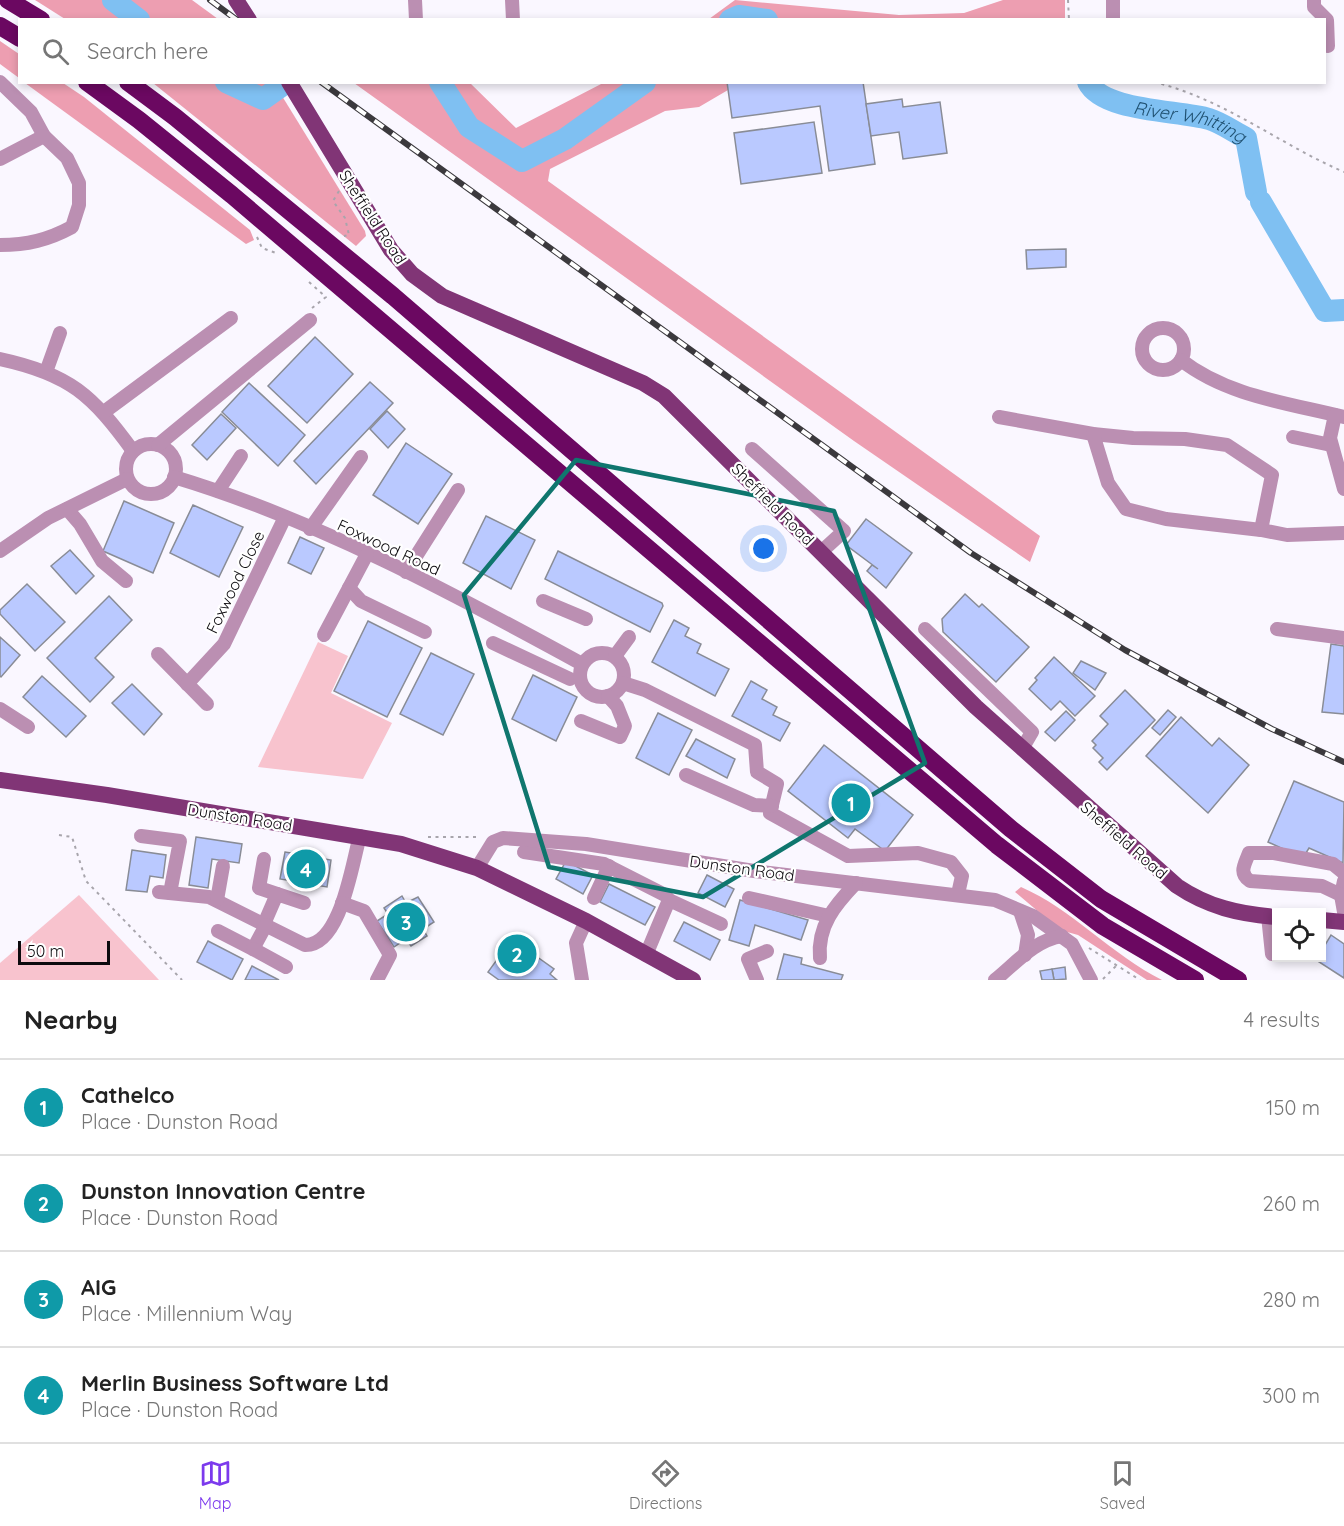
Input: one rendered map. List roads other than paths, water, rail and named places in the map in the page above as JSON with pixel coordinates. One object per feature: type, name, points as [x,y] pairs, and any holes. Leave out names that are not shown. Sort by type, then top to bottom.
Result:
[{"type":"highway","points":[[8,0],[38,18]]},
{"type":"highway","points":[[0,26],[18,37]]},
{"type":"highway","points":[[90,84],[139,120],[232,195],[997,846],[1103,926],[1195,980]]},
{"type":"highway","points":[[131,84],[184,124],[393,296],[1011,829],[1101,899],[1238,980]]},
{"type":"main road","points":[[236,0],[248,18]]},
{"type":"main road","name":"Sheffield Road","points":[[290,84],[391,250],[412,274],[442,296],[642,382],[664,396],[976,707],[1113,831],[1197,900],[1220,909],[1272,917]]},
{"type":"main road","name":"Dunston Road","points":[[0,780],[401,844],[477,868],[586,921],[693,980]]},
{"type":"main road","points":[[1326,920],[1344,922]]},
{"type":"street","points":[[415,0],[416,18]]},
{"type":"street","points":[[512,0],[513,18]]},
{"type":"street","points":[[1113,0],[1113,18]]},
{"type":"street","points":[[1314,0],[1314,8],[1325,18]]},
{"type":"street","points":[[1326,19],[1328,46]]},
{"type":"street","points":[[0,82],[31,112],[44,136],[67,159],[79,183],[79,205],[72,227],[48,240],[20,245],[0,245]]},
{"type":"street","points":[[0,159],[44,136]]},
{"type":"street","points":[[158,445],[308,316]]},
{"type":"street","points":[[104,412],[231,318]]},
{"type":"street","points":[[46,372],[60,333]]},
{"type":"street","points":[[0,359],[36,367],[79,390],[104,412],[133,451]]},
{"type":"street","points":[[1181,360],[1207,378],[1226,387],[1340,416],[1331,445],[1344,489]]},
{"type":"street","points":[[999,417],[1094,434],[1133,438],[1185,439],[1227,445],[1272,475],[1261,530]]},
{"type":"street","points":[[1094,434],[1108,483],[1126,509],[1166,519],[1287,535],[1344,534]]},
{"type":"street","points":[[1293,437],[1331,445]]},
{"type":"street","points":[[145,445],[158,445],[165,448],[175,461],[174,477],[164,491],[155,494],[138,491],[127,478],[126,464],[133,451],[145,445]]},
{"type":"street","points":[[752,449],[844,531],[821,552]]},
{"type":"street","points":[[218,491],[241,456]]},
{"type":"street","points":[[310,529],[361,457]]},
{"type":"street","name":"Foxwood Road","points":[[174,477],[285,517],[367,554],[520,630],[582,664]]},
{"type":"street","points":[[0,551],[48,518],[127,478]]},
{"type":"street","points":[[406,572],[458,490]]},
{"type":"street","points":[[67,509],[80,524],[102,561],[126,581]]},
{"type":"street","name":"Foxwood Close","points":[[187,684],[224,644],[285,517]]},
{"type":"street","points":[[324,635],[367,554]]},
{"type":"street","points":[[349,588],[361,601],[425,632]]},
{"type":"street","points":[[543,601],[586,619]]},
{"type":"street","points":[[925,629],[1032,732],[1022,749]]},
{"type":"street","points":[[1277,629],[1344,638]]},
{"type":"street","points":[[509,651],[520,630]]},
{"type":"street","points":[[615,656],[629,638]]},
{"type":"street","points":[[493,643],[570,679]]},
{"type":"street","points":[[581,721],[620,737],[625,726],[617,706],[608,696],[594,695],[588,691],[580,679],[582,664],[593,654],[601,652],[615,656],[624,668],[623,683],[608,696]]},
{"type":"street","points":[[158,654],[207,704]]},
{"type":"street","points":[[623,683],[645,690],[755,745],[757,772],[777,784],[771,810]]},
{"type":"street","points":[[0,709],[28,727]]},
{"type":"street","points":[[686,775],[754,806],[771,810],[848,856],[918,853],[951,862],[962,876],[958,894]]},
{"type":"street","points":[[141,836],[180,841],[164,892],[209,897],[305,945],[311,945],[325,938],[330,931],[342,903],[360,836]]},
{"type":"street","name":"Dunston Road","points":[[477,868],[493,842],[503,838],[586,844],[754,871],[958,894],[1010,904],[1033,916],[1072,944],[1091,980]]},
{"type":"street","points":[[524,852],[609,866],[665,895],[669,900],[721,924]]},
{"type":"street","points":[[1344,873],[1332,864],[1274,853],[1249,853],[1242,870],[1245,878],[1250,881],[1343,888],[1344,912]]},
{"type":"street","points":[[264,859],[259,888],[303,903]]},
{"type":"street","points":[[217,900],[223,866]]},
{"type":"street","points":[[594,898],[609,866]]},
{"type":"street","points":[[820,958],[821,934],[829,916],[837,902],[856,884]]},
{"type":"street","points":[[253,950],[277,894]]},
{"type":"street","points":[[749,898],[829,916]]},
{"type":"street","points":[[646,955],[669,900]]},
{"type":"street","points":[[342,903],[364,911],[390,955],[377,980]]},
{"type":"street","points":[[1020,911],[1029,935],[1025,955]]},
{"type":"street","points":[[582,980],[576,943],[586,921]]},
{"type":"street","points":[[218,931],[286,967]]},
{"type":"street","points":[[995,980],[1047,939],[1062,936]]},
{"type":"street","points":[[757,980],[748,960],[767,951]]},
{"type":"waterway","name":"River Whitting","points":[[113,0],[136,18]]},
{"type":"waterway","name":"River Whitting","points":[[734,18],[739,16],[753,18]]},
{"type":"waterway","name":"River Whitting","points":[[230,84],[263,99],[284,84]]},
{"type":"waterway","name":"River Whitting","points":[[441,84],[469,127],[522,161],[565,139],[642,84]]},
{"type":"waterway","name":"River Whitting","points":[[1090,84],[1096,92],[1125,105],[1209,119],[1246,138],[1256,192]]},
{"type":"waterway","name":"River Whitting","points":[[1261,202],[1325,311],[1344,310]]},
{"type":"railway","points":[[210,0],[234,18]]},
{"type":"railway","points":[[324,84],[971,553],[1125,650],[1272,729],[1344,762]]},
{"type":"place","name":"Cathelco","points":[[851,803]]},
{"type":"place","name":"Merlin Business Software Ltd","points":[[306,869]]},
{"type":"place","name":"AIG","points":[[406,922]]},
{"type":"place","name":"Dunston Innovation Centre","points":[[517,954]]}]
